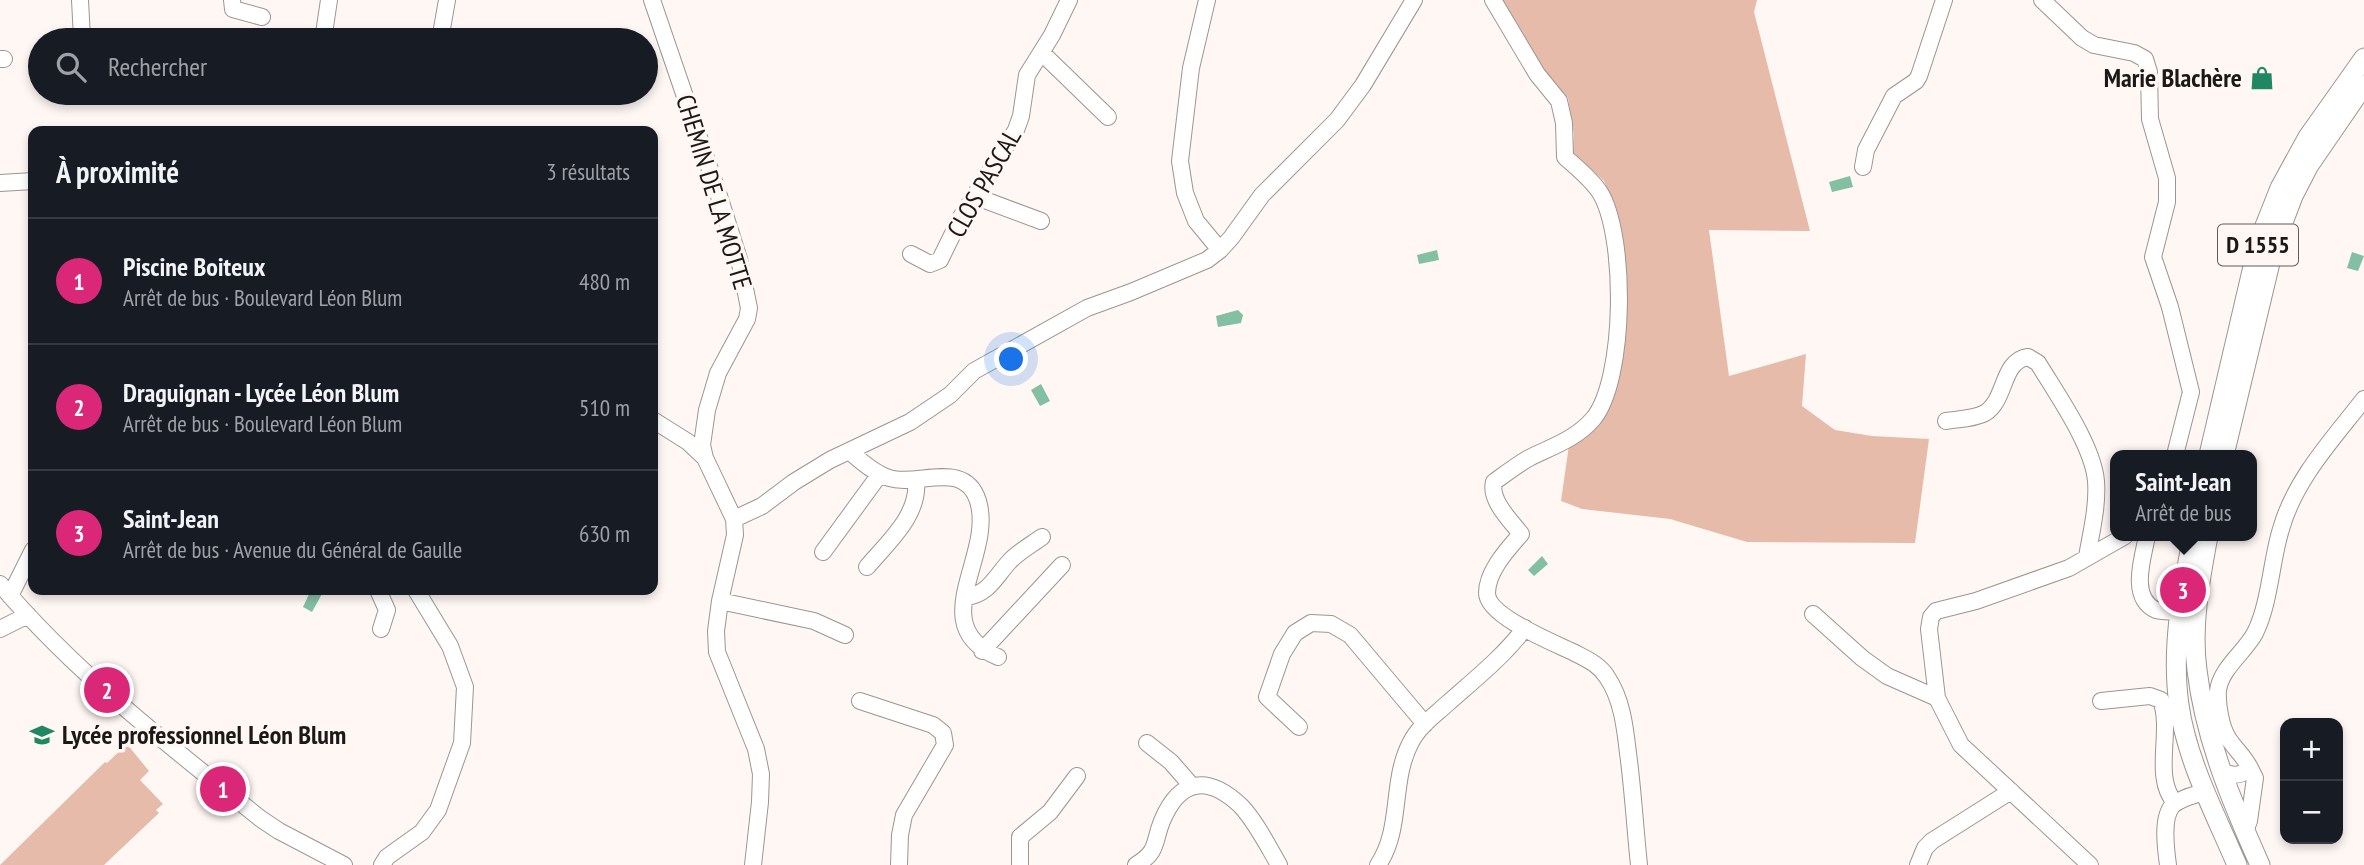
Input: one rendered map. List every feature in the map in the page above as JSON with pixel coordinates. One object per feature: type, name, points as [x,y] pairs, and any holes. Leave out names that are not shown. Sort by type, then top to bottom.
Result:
[{"type":"main road","name":"D 1555","points":[[2210,450],[2259,241],[2280,188],[2308,137],[2364,58]]},
{"type":"main road","name":"D 1555","points":[[2225,450],[2274,246],[2293,196],[2309,165],[2364,85]]},
{"type":"main road","points":[[2192,541],[2179,612],[2175,671],[2179,708],[2204,792],[2237,865]]},
{"type":"main road","points":[[2207,541],[2196,613],[2196,668],[2204,716],[2221,771],[2260,865]]},
{"type":"street","points":[[80,0],[81,28]]},
{"type":"street","points":[[232,0],[233,9],[262,18]]},
{"type":"street","points":[[325,28],[330,0]]},
{"type":"street","points":[[442,28],[447,0]]},
{"type":"street","name":"CHEMIN DE LA MOTTE","points":[[652,0],[719,195],[739,260],[749,308],[747,319],[718,373],[702,445],[705,458],[734,519]]},
{"type":"street","name":"CLOS PASCAL","points":[[911,254],[930,264],[940,260],[974,196],[1016,130],[1021,117],[1027,75],[1069,0]]},
{"type":"street","points":[[1208,0],[1191,68],[1180,161],[1185,193],[1196,221],[1220,250]]},
{"type":"street","points":[[754,865],[761,774],[756,749],[717,652],[716,631],[735,536],[734,519],[762,506],[830,460],[910,422],[950,395],[974,371],[1087,308],[1207,260],[1231,239],[1262,195],[1337,120],[1363,85],[1414,0]]},
{"type":"street","points":[[1493,0],[1537,74],[1559,100],[1564,123],[1564,157],[1599,190],[1614,228],[1619,294],[1616,355],[1600,407],[1593,419],[1568,439],[1529,458],[1494,482],[1492,488],[1503,510],[1521,534],[1502,557],[1487,592],[1495,609],[1525,628],[1597,665],[1608,677],[1626,724],[1639,865]]},
{"type":"street","points":[[1863,167],[1866,150],[1891,102],[1901,89],[1916,81],[1919,76],[1944,0]]},
{"type":"street","points":[[2042,0],[2082,38],[2094,45],[2134,52],[2145,60],[2149,72],[2150,119],[2167,178],[2167,202],[2153,257],[2170,307],[2191,392],[2176,450]]},
{"type":"street","points":[[1042,52],[1108,117]]},
{"type":"street","points":[[0,183],[28,181]]},
{"type":"street","points":[[974,196],[1041,220]]},
{"type":"street","points":[[1946,421],[1987,412],[1996,403],[2012,365],[2019,358],[2028,357],[2038,363],[2077,427],[2096,478],[2096,499],[2087,557]]},
{"type":"street","points":[[2245,831],[2255,778],[2244,756],[2227,737],[2221,720],[2218,692],[2221,681],[2255,634],[2263,613],[2281,527],[2295,494],[2314,464],[2364,399]]},
{"type":"street","points":[[658,423],[688,442],[705,458]]},
{"type":"street","points":[[849,451],[888,478],[916,480],[950,476],[969,484],[978,499],[981,519],[962,616],[966,634],[982,650],[998,657]]},
{"type":"street","points":[[823,552],[880,474]]},
{"type":"street","points":[[867,567],[907,519],[917,495],[916,480]]},
{"type":"street","points":[[966,597],[986,590],[1011,560],[1042,537]]},
{"type":"street","points":[[2090,865],[1961,745],[1937,698],[1929,629],[1931,617],[1936,611],[2021,586],[2069,568],[2116,541]]},
{"type":"street","points":[[2146,541],[2140,572],[2140,589],[2147,603],[2157,610],[2179,612]]},
{"type":"street","points":[[28,557],[5,590],[65,653],[156,735],[252,812],[279,831],[344,865]]},
{"type":"street","points":[[982,650],[1062,565]]},
{"type":"street","points":[[380,595],[387,610],[381,629]]},
{"type":"street","points":[[382,865],[387,857],[422,832],[438,810],[462,743],[465,687],[450,646],[419,595]]},
{"type":"street","points":[[720,601],[814,621],[845,635]]},
{"type":"street","points":[[1813,614],[1862,658],[1887,676],[1937,698]]},
{"type":"street","points":[[0,629],[28,615]]},
{"type":"street","points":[[1299,727],[1267,697],[1282,654],[1295,634],[1311,623],[1331,624],[1350,635],[1425,723]]},
{"type":"street","points":[[1378,865],[1386,853],[1394,827],[1403,759],[1412,739],[1425,723],[1507,652],[1525,628]]},
{"type":"street","points":[[2101,701],[2150,696],[2161,700],[2165,712],[2165,780],[2168,794],[2175,803]]},
{"type":"street","points":[[860,701],[933,725],[943,733],[946,745],[904,814],[899,865]]},
{"type":"street","points":[[1147,743],[1171,762],[1191,785]]},
{"type":"street","points":[[2221,771],[2231,776],[2240,775],[2250,768]]},
{"type":"street","points":[[1020,865],[1020,837],[1050,812],[1077,776]]},
{"type":"street","points":[[1146,862],[1163,820],[1178,794],[1191,785],[1202,785],[1220,791],[1242,807],[1279,865]]},
{"type":"street","points":[[1918,865],[1925,848],[1932,841],[2011,791]]},
{"type":"street","points":[[2168,865],[2165,841],[2168,811],[2175,803],[2204,792]]},
{"type":"shaded area","points":[[1502,0],[1757,0],[1754,12],[1810,231],[1709,230],[1729,376],[1806,354],[1802,406],[1835,430],[1872,436],[1929,439],[1915,543],[1747,542],[1670,519],[1582,509],[1561,501],[1569,445],[1602,415],[1624,323],[1621,230],[1604,181],[1573,152],[1574,134],[1568,98],[1543,69]]},
{"type":"shaded area","points":[[1850,176],[1853,187],[1832,192],[1829,182]]},
{"type":"shaded area","points":[[1437,250],[1439,260],[1419,264],[1417,255]]},
{"type":"shaded area","points":[[2352,252],[2364,256],[2358,271],[2347,268]]},
{"type":"shaded area","points":[[1238,310],[1243,315],[1241,323],[1218,327],[1216,316]]},
{"type":"shaded area","points":[[1041,384],[1050,401],[1040,406],[1031,390]]},
{"type":"shaded area","points":[[1542,556],[1548,564],[1534,576],[1528,570]]},
{"type":"shaded area","points":[[309,595],[321,595],[312,612],[303,607]]},
{"type":"shaded area","points":[[127,744],[149,771],[140,780],[163,804],[156,810],[159,813],[104,865],[0,865],[105,762]]},
{"type":"place","name":"Marie Blachère","points":[[2262,78]]},
{"type":"place","name":"Saint-Jean","points":[[2183,590]]},
{"type":"place","name":"Draguignan - Lycée Léon Blum","points":[[107,690]]},
{"type":"place","name":"Lycée professionnel Léon Blum","points":[[42,735]]},
{"type":"place","name":"Piscine Boiteux","points":[[223,789]]}]
